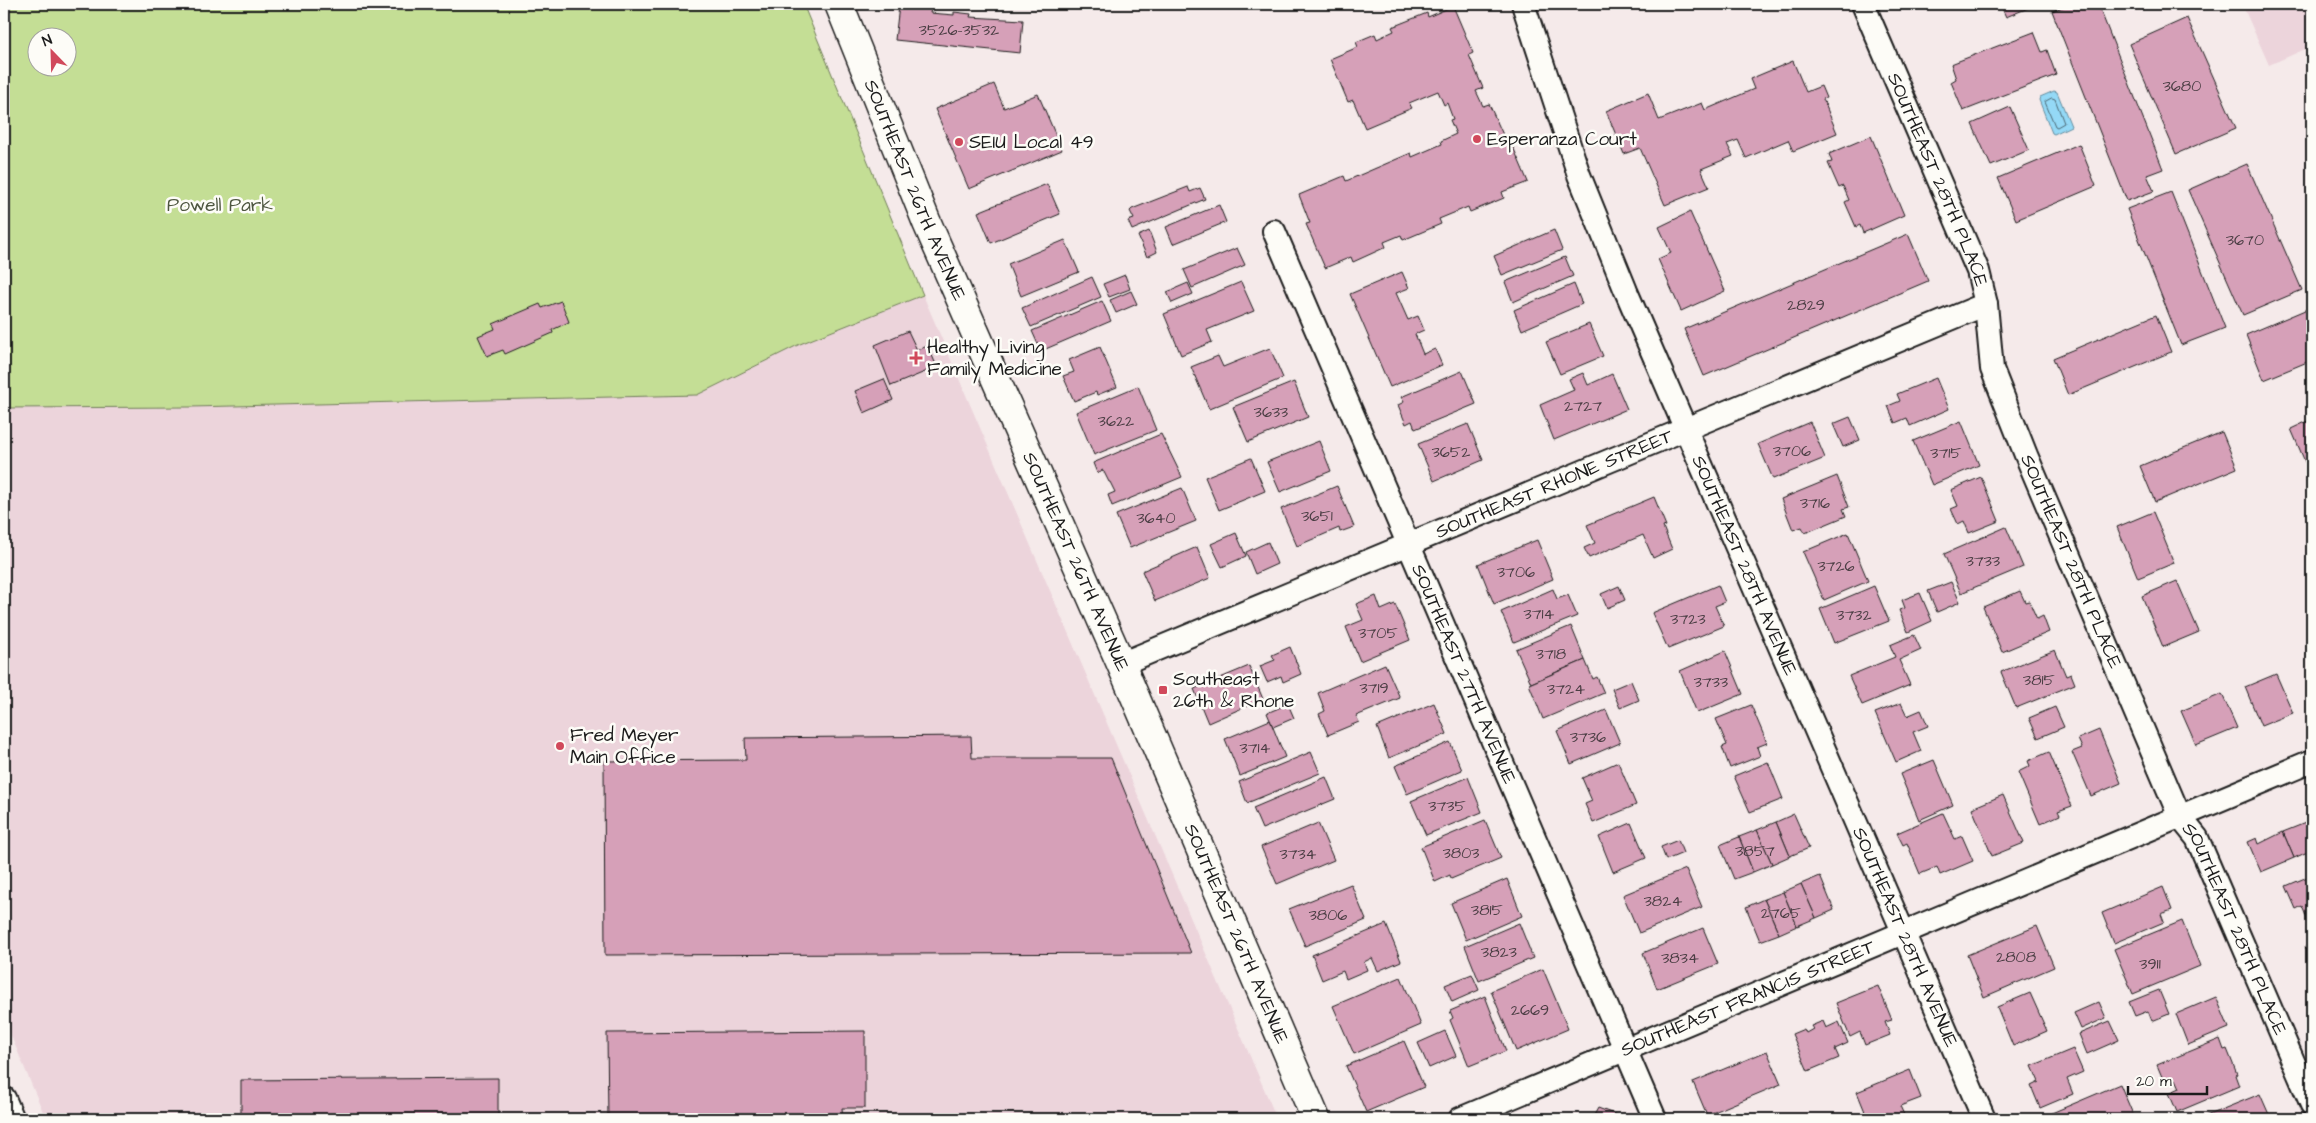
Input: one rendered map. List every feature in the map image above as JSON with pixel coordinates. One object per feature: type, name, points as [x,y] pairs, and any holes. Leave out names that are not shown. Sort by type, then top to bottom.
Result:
[{"type":"street","name":"SOUTHEAST 26TH AVENUE","points":[[839,4],[927,223],[1121,664],[1316,1119]]},
{"type":"street","name":"SOUTHEAST 28TH AVENUE","points":[[1523,4],[1579,175],[1626,291],[1984,1119]]},
{"type":"street","name":"SOUTHEAST 28TH PLACE","points":[[1863,4],[1978,271],[1986,304],[1992,369],[2026,454],[2180,817],[2197,838],[2312,1105]]},
{"type":"street","name":"SOUTHEAST 27TH AVENUE","points":[[1274,231],[1655,1119]]},
{"type":"street","name":"SOUTHEAST RHONE STREET","points":[[1121,664],[1986,304]]},
{"type":"street","name":"SOUTHEAST FRANCIS STREET","points":[[1460,1119],[2312,761]]},
{"type":"street","points":[[4,1098],[13,1119]]},
{"type":"shaded area","points":[[2242,4],[2312,4],[2312,46],[2269,65]]},
{"type":"shaded area","name":"Fred Meyer Main Office","points":[[923,295],[1277,1119],[46,1119],[4,1019],[4,408],[191,407],[697,395],[800,344]]},
{"type":"green space","name":"Powell Park","points":[[4,4],[803,4],[923,295],[800,344],[697,395],[191,407],[4,408]]},
{"type":"water","points":[[2054,91],[2057,92],[2071,126],[2054,134],[2039,100],[2040,97]]},
{"type":"building","points":[[1639,4],[1701,4],[1701,8]]},
{"type":"building","points":[[2000,4],[2038,4],[2006,17]]},
{"type":"building","points":[[2071,4],[2098,4],[2163,169],[2147,175],[2154,191],[2127,201],[2052,11]]},
{"type":"building","points":[[899,6],[931,9],[930,13],[954,15],[954,12],[971,14],[970,17],[1023,20],[1020,53],[895,40]]},
{"type":"building","name":"Esperanza Court","points":[[1453,6],[1473,53],[1469,55],[1483,88],[1476,91],[1483,106],[1489,104],[1504,137],[1508,135],[1528,182],[1502,192],[1504,198],[1470,212],[1468,207],[1439,219],[1441,224],[1403,240],[1401,235],[1384,242],[1386,247],[1353,262],[1351,257],[1325,268],[1306,224],[1310,223],[1299,195],[1344,176],[1346,181],[1411,153],[1412,157],[1442,144],[1441,141],[1456,134],[1450,120],[1453,119],[1447,103],[1444,105],[1438,91],[1409,103],[1412,108],[1365,128],[1353,100],[1348,102],[1330,59],[1358,47],[1356,42],[1375,34],[1377,39],[1394,31],[1392,27],[1427,13],[1428,17]]},
{"type":"building","points":[[2187,18],[2236,128],[2176,154],[2129,44]]},
{"type":"building","points":[[2034,32],[2042,52],[2047,50],[2056,75],[1963,111],[1951,82],[1956,79],[1951,64]]},
{"type":"building","points":[[1793,61],[1806,92],[1821,86],[1826,98],[1823,99],[1837,133],[1793,151],[1788,140],[1746,158],[1738,140],[1727,144],[1733,156],[1701,169],[1709,187],[1665,205],[1640,148],[1624,154],[1606,111],[1648,93],[1659,120],[1702,103],[1705,110],[1754,89],[1750,79]]},
{"type":"building","points":[[994,84],[1004,108],[1038,94],[1062,150],[969,189],[935,109]]},
{"type":"building","points":[[2010,107],[2029,150],[1991,166],[1972,124]]},
{"type":"building","points":[[1871,136],[1904,215],[1863,233],[1860,225],[1856,227],[1845,202],[1849,200],[1843,186],[1839,188],[1828,163],[1832,162],[1829,154]]},
{"type":"building","points":[[2079,144],[2096,186],[2016,220],[1998,178]]},
{"type":"building","points":[[2247,164],[2302,290],[2243,315],[2188,190]]},
{"type":"building","points":[[1047,184],[1060,214],[991,243],[978,212]]},
{"type":"building","points":[[1188,187],[1190,192],[1200,188],[1205,199],[1132,230],[1128,221],[1134,219],[1130,211],[1132,209]]},
{"type":"building","points":[[2171,192],[2225,328],[2181,345],[2127,209]]},
{"type":"building","points":[[1219,205],[1226,222],[1173,244],[1166,227]]},
{"type":"building","points":[[1690,212],[1725,291],[1681,311],[1658,259],[1671,253],[1659,227]]},
{"type":"building","points":[[1554,230],[1562,250],[1502,275],[1494,256]]},
{"type":"building","points":[[1149,231],[1157,252],[1147,257],[1138,236]]},
{"type":"building","points":[[1908,234],[1928,281],[1704,376],[1684,329]]},
{"type":"building","points":[[1065,240],[1079,272],[1021,296],[1008,264]]},
{"type":"building","points":[[1237,248],[1245,265],[1192,288],[1184,270]]},
{"type":"building","points":[[1565,257],[1573,276],[1513,302],[1505,282]]},
{"type":"building","points":[[1402,272],[1409,288],[1396,293],[1408,320],[1418,316],[1424,330],[1415,334],[1423,354],[1435,349],[1442,365],[1390,387],[1350,294]]},
{"type":"building","points":[[1125,275],[1130,289],[1109,297],[1103,284]]},
{"type":"building","points":[[1092,277],[1101,297],[1031,327],[1022,308]]},
{"type":"building","points":[[1241,282],[1254,311],[1207,330],[1212,342],[1181,355],[1164,314]]},
{"type":"building","points":[[1188,283],[1193,294],[1172,303],[1167,292]]},
{"type":"building","points":[[1574,284],[1582,304],[1522,330],[1514,310]]},
{"type":"building","points":[[1131,291],[1137,304],[1116,313],[1110,300]]},
{"type":"building","points":[[561,301],[569,322],[552,330],[553,333],[505,354],[503,350],[487,356],[478,336],[495,329],[493,324],[540,304],[542,308]]},
{"type":"building","points":[[1102,301],[1111,321],[1041,351],[1032,331]]},
{"type":"building","points":[[2312,307],[2312,360],[2264,380],[2246,335]]},
{"type":"building","points":[[2156,315],[2171,352],[2068,395],[2053,358]]},
{"type":"building","points":[[1589,324],[1603,356],[1560,374],[1546,342]]},
{"type":"building","points":[[908,331],[917,350],[928,346],[937,367],[891,386],[875,345]]},
{"type":"building","points":[[1100,347],[1117,387],[1097,395],[1096,392],[1074,401],[1063,376],[1074,372],[1069,360]]},
{"type":"building","points":[[1270,348],[1283,378],[1209,409],[1191,367],[1218,356],[1223,367]]},
{"type":"building","points":[[1462,371],[1476,404],[1415,429],[1412,421],[1406,424],[1398,405],[1404,402],[1401,397]]},
{"type":"building","points":[[1583,373],[1588,385],[1612,374],[1627,409],[1554,440],[1540,405],[1574,390],[1569,379]]},
{"type":"building","points":[[1936,378],[1949,409],[1910,426],[1907,418],[1895,423],[1888,406],[1900,401],[1897,394]]},
{"type":"building","points":[[884,379],[893,400],[864,413],[855,391]]},
{"type":"building","points":[[1294,382],[1308,417],[1248,442],[1233,407]]},
{"type":"building","points":[[1138,386],[1156,430],[1094,455],[1076,412]]},
{"type":"building","points":[[1850,417],[1860,440],[1843,447],[1833,424]]},
{"type":"building","points":[[2312,419],[2312,478],[2291,429]]},
{"type":"building","points":[[1961,421],[1979,465],[1932,485],[1913,441]]},
{"type":"building","points":[[1810,422],[1825,458],[1773,479],[1758,444]]},
{"type":"building","points":[[1468,424],[1483,460],[1434,481],[1418,444]]},
{"type":"building","points":[[2222,432],[2237,468],[2155,502],[2140,466]]},
{"type":"building","points":[[1161,434],[1182,477],[1112,506],[1108,495],[1115,492],[1103,470],[1097,473],[1093,463]]},
{"type":"building","points":[[1319,441],[1331,471],[1280,492],[1267,462]]},
{"type":"building","points":[[1251,458],[1265,491],[1219,510],[1205,477]]},
{"type":"building","points":[[1837,476],[1849,507],[1843,509],[1846,516],[1805,533],[1802,527],[1793,530],[1781,499]]},
{"type":"building","points":[[1981,477],[1999,521],[1969,533],[1964,521],[1958,524],[1951,509],[1958,506],[1951,490]]},
{"type":"building","points":[[1337,486],[1354,527],[1340,532],[1339,528],[1297,546],[1281,509]]},
{"type":"building","points":[[1182,488],[1196,521],[1130,548],[1116,515]]},
{"type":"building","points":[[1654,497],[1666,526],[1663,527],[1672,549],[1653,558],[1643,535],[1589,558],[1584,548],[1595,543],[1587,525]]},
{"type":"building","points":[[2153,512],[2174,563],[2138,578],[2117,527]]},
{"type":"building","points":[[2006,527],[2023,567],[1961,593],[1944,554]]},
{"type":"building","points":[[1236,533],[1246,556],[1222,567],[1211,544]]},
{"type":"building","points":[[1848,533],[1868,581],[1824,600],[1803,552]]},
{"type":"building","points":[[1537,540],[1553,579],[1494,604],[1478,564]]},
{"type":"building","points":[[1268,542],[1277,564],[1255,574],[1246,552]]},
{"type":"building","points":[[1197,547],[1210,578],[1155,601],[1142,571]]},
{"type":"building","points":[[2177,581],[2199,632],[2163,647],[2142,596]]},
{"type":"building","points":[[1951,582],[1960,602],[1937,612],[1928,591]]},
{"type":"building","points":[[1718,585],[1725,602],[1715,606],[1724,626],[1668,649],[1652,613]]},
{"type":"building","points":[[1619,586],[1625,600],[1607,608],[1601,594]]},
{"type":"building","points":[[1874,586],[1889,621],[1834,643],[1820,609]]},
{"type":"building","points":[[1553,589],[1557,599],[1568,595],[1577,616],[1514,642],[1501,612]]},
{"type":"building","points":[[2020,591],[2025,602],[2029,601],[2037,619],[2043,616],[2049,632],[2002,652],[1983,607]]},
{"type":"building","points":[[1920,593],[1932,621],[1908,632],[1899,610],[1905,608],[1902,600]]},
{"type":"building","points":[[1376,596],[1381,610],[1395,604],[1410,640],[1360,661],[1346,627],[1363,620],[1356,604]]},
{"type":"building","points":[[1571,626],[1585,660],[1531,683],[1516,649]]},
{"type":"building","points":[[1914,635],[1921,650],[1899,660],[1910,685],[1862,705],[1849,676],[1895,657],[1890,645]]},
{"type":"building","points":[[1290,647],[1301,674],[1283,682],[1281,676],[1267,682],[1260,666],[1275,660],[1272,655]]},
{"type":"building","points":[[2055,650],[2066,676],[2071,674],[2075,684],[2016,708],[2001,672]]},
{"type":"building","points":[[1725,651],[1743,694],[1697,713],[1680,671]]},
{"type":"building","points":[[1585,660],[1593,679],[1597,677],[1604,693],[1543,719],[1529,684]]},
{"type":"building","points":[[1385,664],[1400,698],[1356,716],[1359,722],[1328,735],[1319,714],[1325,711],[1318,693]]},
{"type":"building","points":[[1249,666],[1263,699],[1208,723],[1194,689]]},
{"type":"building","points":[[2276,674],[2293,713],[2261,726],[2245,687]]},
{"type":"building","points":[[1631,681],[1639,700],[1620,708],[1612,689]]},
{"type":"building","points":[[2222,694],[2237,728],[2196,745],[2181,711]]},
{"type":"building","points":[[1434,703],[1447,734],[1389,758],[1377,727]]},
{"type":"building","points":[[1901,703],[1907,716],[1921,710],[1928,726],[1913,732],[1921,751],[1896,762],[1875,713]]},
{"type":"building","points":[[1288,704],[1294,718],[1273,727],[1267,713]]},
{"type":"building","points":[[1751,705],[1767,743],[1757,747],[1760,756],[1730,768],[1722,747],[1727,745],[1716,719]]},
{"type":"building","points":[[2055,707],[2064,727],[2038,738],[2029,718]]},
{"type":"building","points":[[1606,710],[1620,743],[1571,764],[1557,731]]},
{"type":"building","points":[[1270,720],[1285,757],[1240,776],[1225,739]]},
{"type":"building","points":[[2099,730],[2121,783],[2091,796],[2072,752],[2082,748],[2078,739]]},
{"type":"building","points":[[971,736],[972,758],[1111,758],[1191,953],[605,955],[604,761],[746,760],[745,738]]},
{"type":"building","points":[[1450,742],[1462,770],[1407,794],[1395,766]]},
{"type":"building","points":[[1311,752],[1320,773],[1247,803],[1239,782]]},
{"type":"building","points":[[2049,752],[2072,806],[2058,811],[2060,815],[2040,824],[2018,772],[2030,766],[2028,761]]},
{"type":"building","points":[[1934,760],[1953,805],[1919,820],[1900,774]]},
{"type":"building","points":[[1618,762],[1636,805],[1593,823],[1585,804],[1592,801],[1582,778]]},
{"type":"building","points":[[1768,762],[1783,799],[1750,812],[1734,776]]},
{"type":"building","points":[[1326,777],[1335,799],[1262,829],[1253,808]]},
{"type":"building","points":[[1468,777],[1482,812],[1426,835],[1411,801]]},
{"type":"building","points":[[2003,795],[2024,843],[1992,856],[1972,808]]},
{"type":"building","points":[[1943,813],[1955,839],[1962,836],[1973,861],[1940,875],[1937,867],[1920,874],[1907,843],[1903,845],[1897,833]]},
{"type":"building","points":[[1794,814],[1809,848],[1790,856],[1776,822]]},
{"type":"building","points":[[2312,815],[2312,850],[2294,858],[2283,832],[2308,822],[2306,818]]},
{"type":"building","points":[[1485,820],[1501,858],[1451,879],[1450,875],[1435,882],[1421,847]]},
{"type":"building","points":[[1776,822],[1790,856],[1772,864],[1757,830]]},
{"type":"building","points":[[1318,823],[1334,860],[1277,884],[1261,847]]},
{"type":"building","points":[[1631,823],[1646,858],[1613,872],[1599,837]]},
{"type":"building","points":[[1757,830],[1772,864],[1753,872],[1739,837]]},
{"type":"building","points":[[2283,832],[2294,858],[2261,872],[2248,842],[2257,838],[2259,844]]},
{"type":"building","points":[[1739,837],[1753,872],[1734,879],[1720,845]]},
{"type":"building","points":[[1678,840],[1683,853],[1666,860],[1661,847]]},
{"type":"building","points":[[1686,869],[1702,907],[1639,933],[1623,895]]},
{"type":"building","points":[[2312,875],[2311,929],[2302,906],[2296,909],[2286,886]]},
{"type":"building","points":[[1820,876],[1834,910],[1816,918],[1801,884]]},
{"type":"building","points":[[1507,879],[1522,916],[1466,940],[1451,903]]},
{"type":"building","points":[[1351,884],[1366,920],[1305,946],[1289,909]]},
{"type":"building","points":[[1801,884],[1816,918],[1797,926],[1783,892]]},
{"type":"building","points":[[2163,887],[2172,910],[2161,914],[2164,922],[2114,943],[2102,913]]},
{"type":"building","points":[[1783,892],[1797,926],[1779,934],[1764,899]]},
{"type":"building","points":[[1764,899],[1779,934],[1760,941],[1746,907]]},
{"type":"building","points":[[2182,921],[2200,966],[2133,994],[2114,949]]},
{"type":"building","points":[[1519,923],[1533,958],[1479,981],[1465,946]]},
{"type":"building","points":[[1386,924],[1401,961],[1378,971],[1372,958],[1364,962],[1367,970],[1346,979],[1343,971],[1322,980],[1312,955]]},
{"type":"building","points":[[2037,926],[2054,967],[1984,997],[1967,955]]},
{"type":"building","points":[[1703,928],[1718,964],[1657,989],[1643,953]]},
{"type":"building","points":[[2312,944],[2312,963],[2305,947]]},
{"type":"building","points":[[1543,969],[1568,1029],[1516,1051],[1491,991]]},
{"type":"building","points":[[1472,974],[1479,990],[1452,1002],[1445,985]]},
{"type":"building","points":[[1401,977],[1421,1025],[1354,1054],[1333,1006]]},
{"type":"building","points":[[1878,986],[1892,1020],[1885,1022],[1890,1035],[1865,1045],[1860,1032],[1850,1037],[1836,1003]]},
{"type":"building","points":[[2159,990],[2169,1014],[2152,1021],[2148,1011],[2135,1016],[2129,1002]]},
{"type":"building","points":[[2030,993],[2047,1031],[2013,1046],[1997,1007]]},
{"type":"building","points":[[1485,996],[1506,1051],[1469,1066],[1450,1020],[1453,1018],[1450,1011]]},
{"type":"building","points":[[2216,997],[2229,1028],[2188,1045],[2176,1014]]},
{"type":"building","points":[[2099,1002],[2106,1018],[2081,1029],[2074,1013]]},
{"type":"building","points":[[1823,1021],[1826,1028],[1839,1022],[1848,1043],[1835,1049],[1839,1058],[1808,1071],[1792,1034],[1804,1029],[1806,1033],[1813,1029],[1811,1026]]},
{"type":"building","points":[[2110,1021],[2119,1040],[2087,1054],[2079,1034]]},
{"type":"building","points":[[865,1031],[865,1108],[842,1108],[843,1119],[608,1119],[607,1033]]},
{"type":"building","points":[[1445,1031],[1456,1056],[1429,1068],[1418,1043]]},
{"type":"building","points":[[2220,1039],[2224,1050],[2227,1049],[2237,1074],[2235,1075],[2239,1086],[2177,1112],[2169,1093],[2180,1088],[2176,1079],[2165,1084],[2157,1065]]},
{"type":"building","points":[[1404,1041],[1424,1087],[1366,1112],[1346,1066]]},
{"type":"building","points":[[2073,1049],[2083,1072],[2067,1079],[2073,1094],[2040,1108],[2031,1086],[2039,1082],[2032,1066]]},
{"type":"building","points":[[1767,1051],[1781,1084],[1707,1115],[1693,1082]]},
{"type":"building","points":[[1910,1070],[1921,1098],[1900,1106],[1905,1117],[1879,1119],[1877,1115],[1868,1119],[1857,1092]]},
{"type":"building","points":[[498,1078],[498,1119],[241,1119],[241,1080]]},
{"type":"building","points":[[2120,1084],[2135,1119],[2049,1119],[2047,1115]]},
{"type":"building","points":[[2260,1094],[2271,1119],[2208,1119],[2206,1116]]},
{"type":"building","points":[[1598,1108],[1622,1117],[1621,1119],[1592,1119]]},
{"type":"place","name":"Esperanza Court","points":[[1477,139]]},
{"type":"place","name":"SEIU Local 49","points":[[959,142]]},
{"type":"place","name":"Healthy Living Family Medicine","points":[[916,358]]},
{"type":"place","name":"Southeast 26th & Rhone","points":[[1163,690]]},
{"type":"place","name":"Fred Meyer Main Office","points":[[560,746]]}]
